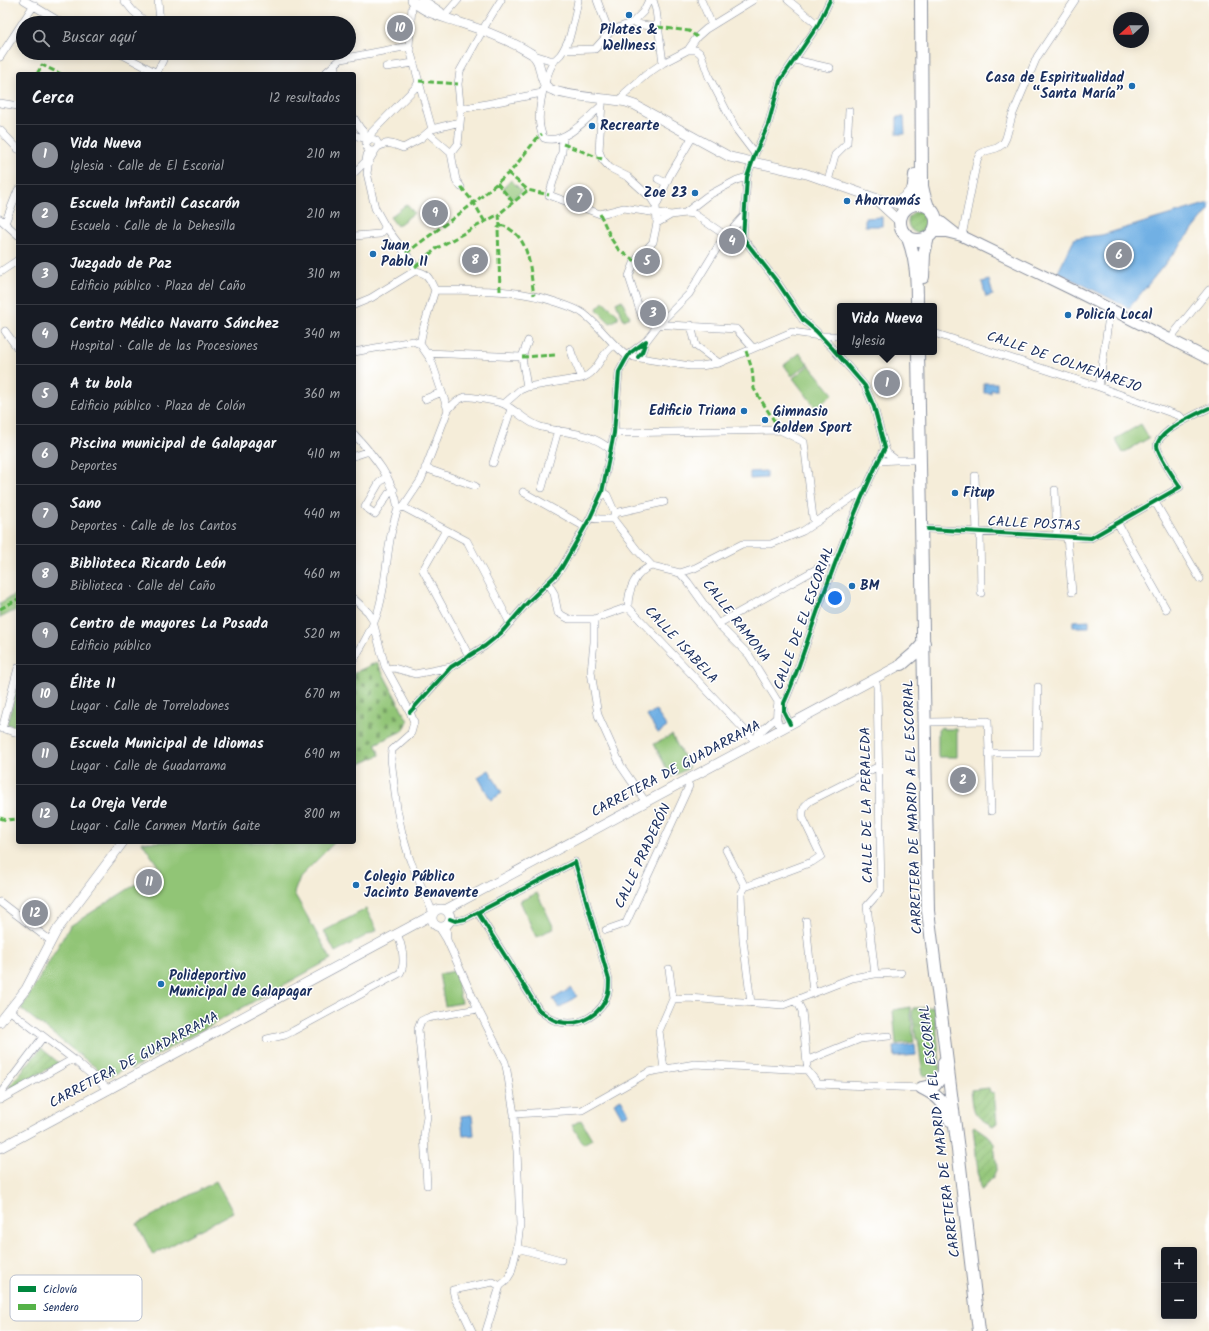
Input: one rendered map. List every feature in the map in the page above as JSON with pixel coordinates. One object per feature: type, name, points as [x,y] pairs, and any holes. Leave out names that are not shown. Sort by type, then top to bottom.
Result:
[{"type":"highway","points":[[914,0],[915,184],[910,206],[902,214],[900,222],[902,229],[907,235],[913,253],[916,270],[917,303]]},
{"type":"highway","points":[[921,0],[922,186],[928,207]]},
{"type":"highway","points":[[910,206],[922,204],[933,211],[936,218],[936,228],[930,235],[924,254],[924,303]]},
{"type":"highway","points":[[907,235],[917,240],[930,235]]},
{"type":"highway","name":"CARRETERA DE MADRID A EL ESCORIAL","points":[[918,355],[928,911],[979,1331]]},
{"type":"highway","name":"CARRETERA DE MADRID A EL ESCORIAL","points":[[924,355],[936,912],[986,1331]]},
{"type":"highway","points":[[902,664],[924,643]]},
{"type":"highway","points":[[902,664],[916,664],[924,670]]},
{"type":"highway","points":[[922,1088],[935,1085],[944,1073],[944,1035]]},
{"type":"highway","points":[[922,1088],[937,1095],[947,1110],[959,1158]]},
{"type":"main road","points":[[416,1],[461,23]]},
{"type":"main road","points":[[416,1],[434,15],[482,31],[517,46],[534,56],[539,65],[544,89],[602,102],[620,101],[635,106],[693,136],[721,153],[741,160],[753,158],[807,174],[872,197],[892,203],[910,206]]},
{"type":"main road","points":[[892,203],[901,200],[907,195],[915,184]]},
{"type":"main road","points":[[872,197],[900,222]]},
{"type":"main road","points":[[936,218],[959,235],[1209,359]]},
{"type":"main road","points":[[930,235],[946,232],[959,235]]},
{"type":"main road","name":"CARRETERA DE GUADARRAMA","points":[[0,1148],[397,934],[409,928],[441,918],[465,899],[902,664]]},
{"type":"main road","points":[[0,1022],[26,989],[51,941],[121,844]]},
{"type":"street","points":[[24,0],[51,16]]},
{"type":"street","points":[[124,0],[139,16]]},
{"type":"street","points":[[158,0],[159,16]]},
{"type":"street","points":[[445,15],[458,0]]},
{"type":"street","points":[[451,153],[458,144],[461,109],[458,84],[460,71],[501,0]]},
{"type":"street","points":[[578,0],[576,15],[569,38],[564,50],[555,60],[544,89],[540,105],[542,134],[544,138],[553,140],[563,137],[587,119],[602,102]]},
{"type":"street","points":[[597,0],[606,24],[611,31]]},
{"type":"street","points":[[564,50],[594,49],[611,31],[633,22],[643,12],[648,0]]},
{"type":"street","points":[[653,0],[656,10],[663,63]]},
{"type":"street","points":[[701,0],[712,25]]},
{"type":"street","points":[[620,101],[625,93],[647,74],[663,63],[688,50],[697,38],[712,25],[753,0]]},
{"type":"street","points":[[788,0],[818,25]]},
{"type":"street","points":[[830,0],[818,25],[780,82],[768,125],[753,158],[747,177],[743,238],[778,283],[803,320],[818,333],[837,354]]},
{"type":"street","points":[[959,235],[977,160],[980,154],[997,148],[1003,144],[1012,116],[1037,57],[1075,0]]},
{"type":"street","points":[[416,1],[412,7],[411,13],[409,46],[419,81],[430,131],[451,153],[456,180],[461,188]]},
{"type":"street","points":[[27,16],[34,5]]},
{"type":"street","points":[[633,22],[658,27]]},
{"type":"street","points":[[0,57],[16,33]]},
{"type":"street","points":[[356,56],[409,46]]},
{"type":"street","points":[[688,50],[696,50],[701,54],[709,77],[736,130],[753,158]]},
{"type":"street","points":[[534,56],[555,60]]},
{"type":"street","points":[[132,60],[154,72]]},
{"type":"street","points":[[157,72],[163,60]]},
{"type":"street","points":[[326,72],[340,60]]},
{"type":"street","points":[[795,60],[830,68]]},
{"type":"street","points":[[386,67],[414,63]]},
{"type":"street","points":[[335,64],[337,72]]},
{"type":"street","points":[[374,150],[365,145],[370,139],[372,132],[416,87],[419,81]]},
{"type":"street","points":[[461,109],[544,89]]},
{"type":"street","points":[[602,102],[599,150],[602,159],[610,168],[628,178],[651,198],[656,209]]},
{"type":"street","points":[[0,103],[16,106]]},
{"type":"street","points":[[828,181],[835,155],[847,143],[849,111]]},
{"type":"street","points":[[356,121],[370,139]]},
{"type":"street","points":[[356,171],[374,150],[384,144],[390,144],[403,148],[420,139],[430,131],[460,122]]},
{"type":"street","points":[[0,130],[16,147]]},
{"type":"street","points":[[356,136],[376,140],[378,143],[369,161],[367,173],[375,208],[385,226],[413,263],[415,271]]},
{"type":"street","points":[[638,357],[642,352],[648,338],[629,276],[635,260],[653,242],[656,223],[656,209],[670,175],[693,136]]},
{"type":"street","points":[[563,137],[562,152],[549,195],[600,214],[624,208],[656,209],[671,215]]},
{"type":"street","points":[[356,171],[367,173]]},
{"type":"street","points":[[685,213],[707,196],[737,180],[747,177]]},
{"type":"street","points":[[658,179],[666,184]]},
{"type":"street","points":[[16,194],[2,221],[16,233]]},
{"type":"street","points":[[656,223],[671,215],[685,213],[694,214],[724,235]]},
{"type":"street","points":[[410,712],[452,667],[495,637],[510,623],[562,567],[590,518],[602,492],[614,433],[619,372],[628,356],[648,338],[659,324],[689,294],[724,235],[729,233],[744,215]]},
{"type":"street","points":[[356,236],[380,234],[384,230],[385,226]]},
{"type":"street","points":[[0,272],[16,261]]},
{"type":"street","points":[[356,304],[371,298],[415,271],[423,272],[435,290],[420,344]]},
{"type":"street","points":[[435,290],[500,291],[537,296],[565,305],[584,314],[614,345],[628,356],[690,366],[719,363],[800,330],[803,320]]},
{"type":"street","points":[[1171,340],[1175,332],[1209,290]]},
{"type":"street","points":[[1099,387],[1110,309]]},
{"type":"street","points":[[642,317],[647,322],[659,324],[691,325],[736,330],[753,348]]},
{"type":"street","points":[[691,325],[696,346],[719,363]]},
{"type":"street","points":[[6,331],[16,346]]},
{"type":"street","points":[[818,333],[837,331]]},
{"type":"street","points":[[792,332],[837,336]]},
{"type":"street","name":"CALLE DE COLMENAREJO","points":[[937,334],[1099,387],[1180,416],[1184,421]]},
{"type":"street","points":[[356,352],[413,341],[420,344],[427,353],[448,410]]},
{"type":"street","points":[[527,387],[522,357],[528,341]]},
{"type":"street","points":[[504,404],[520,390],[527,387],[588,376],[597,368],[607,349],[614,345]]},
{"type":"street","points":[[570,348],[582,378]]},
{"type":"street","points":[[427,353],[522,357]]},
{"type":"street","points":[[838,355],[865,386],[874,406],[886,453],[896,460]]},
{"type":"street","points":[[425,399],[442,392]]},
{"type":"street","points":[[356,656],[374,625],[379,608],[385,579],[392,525],[400,508],[410,498],[421,480],[448,410],[452,404],[466,397],[504,404],[532,423],[541,427],[579,434],[600,440],[610,449]]},
{"type":"street","name":"CALLE POSTAS","points":[[928,529],[1092,538],[1180,488],[1159,453],[1157,446],[1159,440],[1162,436],[1184,421],[1209,408]]},
{"type":"street","points":[[494,463],[511,409]]},
{"type":"street","points":[[542,488],[558,430]]},
{"type":"street","points":[[614,433],[780,430],[804,442],[812,518],[817,522]]},
{"type":"street","points":[[356,436],[387,476],[400,508],[467,541],[510,623]]},
{"type":"street","name":"CALLE DE EL ESCORIAL","points":[[786,726],[781,702],[799,666],[825,589],[865,489],[885,448]]},
{"type":"street","points":[[356,455],[369,451]]},
{"type":"street","points":[[878,461],[920,460]]},
{"type":"street","points":[[425,468],[475,486]]},
{"type":"street","points":[[387,476],[379,483],[365,507],[375,514],[389,494],[395,493],[410,498]]},
{"type":"street","name":"CALLE POSTAS","points":[[975,476],[981,593]]},
{"type":"street","points":[[628,607],[628,596],[637,575],[647,567],[652,566],[680,573],[695,568],[742,544],[771,544],[803,531],[865,489]]},
{"type":"street","name":"CALLE POSTAS","points":[[1055,490],[1057,536]]},
{"type":"street","points":[[523,492],[585,527]]},
{"type":"street","points":[[602,492],[607,495],[614,516],[637,550],[652,566]]},
{"type":"street","points":[[590,518],[600,519],[614,516],[664,502]]},
{"type":"street","points":[[1155,502],[1200,579]]},
{"type":"street","points":[[1118,524],[1166,609]]},
{"type":"street","points":[[446,530],[423,570],[468,656]]},
{"type":"street","name":"CALLE POSTAS","points":[[1066,537],[1072,592]]},
{"type":"street","points":[[718,624],[838,557]]},
{"type":"street","name":"CALLE RAMONA","points":[[680,573],[718,624],[749,655],[781,702]]},
{"type":"street","name":"CALLE ISABELA","points":[[548,583],[554,593],[558,613],[569,619],[594,619],[628,607],[756,742]]},
{"type":"street","points":[[356,600],[368,612],[374,625],[387,669],[414,722],[413,731],[393,748],[391,752],[397,809],[406,848],[427,898],[441,918],[447,940],[478,1009],[505,1062],[507,1071],[518,1151],[520,1225],[517,1248],[511,1273],[506,1282],[500,1286],[486,1331]]},
{"type":"street","points":[[594,619],[594,642],[591,672],[598,714],[621,766],[645,801]]},
{"type":"street","points":[[387,669],[394,668],[415,674],[452,667]]},
{"type":"street","points":[[16,675],[1,728],[16,732]]},
{"type":"street","name":"CALLE DE LA PERALEDA","points":[[874,679],[877,686],[881,890],[867,906],[875,974]]},
{"type":"street","points":[[989,753],[1037,753],[1038,687]]},
{"type":"street","points":[[756,742],[758,734],[776,718],[781,702]]},
{"type":"street","points":[[776,718],[778,725],[786,726]]},
{"type":"street","points":[[931,722],[988,721],[991,811]]},
{"type":"street","points":[[751,1003],[743,940],[742,894],[745,887],[812,862],[821,856],[803,818],[802,811],[805,806],[810,801],[879,766]]},
{"type":"street","name":"CALLE PRADERÓN","points":[[606,930],[626,923],[689,786],[686,780]]},
{"type":"street","points":[[726,850],[745,887]]},
{"type":"street","points":[[441,918],[458,921],[478,913],[574,862],[609,980],[608,993],[604,1004],[595,1014],[585,1020],[573,1023],[560,1022],[549,1018],[539,1010],[478,913]]},
{"type":"street","points":[[0,902],[51,941]]},
{"type":"street","points":[[806,921],[813,993]]},
{"type":"street","points":[[267,1039],[294,1032],[400,973],[402,967],[402,949],[397,934]]},
{"type":"street","points":[[664,1069],[659,1031],[673,999],[669,969]]},
{"type":"street","points":[[673,999],[688,998],[783,1005],[852,978],[875,974],[901,973]]},
{"type":"street","points":[[794,1001],[799,1005],[802,1011],[808,1060],[807,1070],[818,1084],[922,1088]]},
{"type":"street","points":[[427,1185],[424,1135],[427,1116],[418,1029],[421,1021],[427,1018],[478,1009]]},
{"type":"street","points":[[9,1010],[109,1090]]},
{"type":"street","points":[[808,1060],[860,1039],[889,1036]]},
{"type":"street","points":[[0,1094],[43,1037]]},
{"type":"street","points":[[0,1100],[73,1060]]},
{"type":"street","points":[[514,1114],[582,1110],[650,1072],[695,1064],[807,1070]]},
{"type":"street","points":[[517,1248],[561,1260]]},
{"type":"street","points":[[472,1331],[463,1312],[454,1299],[453,1290],[492,1282],[500,1286]]},
{"type":"green space","points":[[511,180],[522,191],[512,199],[503,188]]},
{"type":"green space","points":[[407,204],[414,213],[397,226],[390,217]]},
{"type":"green space","points":[[919,211],[927,214],[930,222],[927,230],[919,233],[911,230],[908,222],[911,214]]},
{"type":"green space","points":[[622,300],[630,317],[624,320],[616,303]]},
{"type":"green space","points":[[603,302],[618,315],[618,318],[613,322],[610,323],[598,311],[597,308]]},
{"type":"green space","points":[[800,353],[808,364],[792,376],[784,365]]},
{"type":"green space","points":[[809,365],[833,394],[816,408],[793,378]]},
{"type":"green space","points":[[1141,424],[1149,438],[1123,453],[1115,439]]},
{"type":"green space","points":[[16,594],[16,610],[0,618],[0,603]]},
{"type":"green space","points":[[377,662],[408,721],[404,730],[375,744],[380,755],[356,766],[356,672]]},
{"type":"green space","points":[[16,692],[16,726],[7,724]]},
{"type":"green space","points":[[943,727],[943,729],[957,729],[957,757],[938,757],[938,730]]},
{"type":"green space","points":[[672,735],[689,768],[671,777],[654,744]]},
{"type":"green space","name":"Polideportivo Municipal de Galapagar","points":[[143,844],[333,844],[300,877],[294,893],[331,959],[131,1069],[129,1066],[108,1077],[21,1009],[70,926],[160,869]]},
{"type":"green space","points":[[537,893],[554,928],[536,937],[520,901]]},
{"type":"green space","points":[[366,909],[377,930],[335,952],[324,931]]},
{"type":"green space","points":[[455,971],[461,1003],[445,1006],[439,974]]},
{"type":"green space","points":[[910,1007],[914,1042],[896,1044],[893,1010]]},
{"type":"green space","points":[[935,1007],[940,1069],[930,1082],[929,1075],[923,1076],[918,1039],[916,1039],[912,1011],[913,1008]]},
{"type":"green space","points":[[41,1048],[59,1063],[11,1089],[9,1087]]},
{"type":"green space","points":[[989,1088],[990,1092],[994,1093],[997,1123],[993,1126],[981,1119],[975,1112],[971,1090]]},
{"type":"green space","points":[[581,1120],[592,1139],[583,1144],[572,1125]]},
{"type":"green space","points":[[974,1126],[991,1138],[994,1144],[997,1168],[993,1177],[982,1190],[980,1190]]},
{"type":"green space","points":[[216,1181],[233,1212],[153,1255],[137,1224]]},
{"type":"water","points":[[897,117],[904,117],[905,134],[897,134]]},
{"type":"water","points":[[1209,203],[1209,210],[1129,308],[1058,272],[1075,238],[1102,235]]},
{"type":"water","points":[[882,217],[882,226],[865,226],[865,218]]},
{"type":"water","points":[[989,280],[993,295],[986,297],[982,282]]},
{"type":"water","points":[[984,383],[997,383],[997,390],[991,390],[991,393],[984,393]]},
{"type":"water","points":[[766,471],[766,478],[750,479],[750,472]]},
{"type":"water","points":[[1089,620],[1089,627],[1073,627],[1073,621]]},
{"type":"water","points":[[655,710],[667,727],[658,733],[647,716]]},
{"type":"water","points":[[489,770],[502,793],[491,800],[478,777]]},
{"type":"water","points":[[571,988],[577,996],[559,1008],[553,999]]},
{"type":"water","points":[[915,1044],[916,1055],[895,1057],[894,1047]]},
{"type":"water","points":[[621,1099],[629,1113],[622,1117],[614,1103]]},
{"type":"water","points":[[472,1115],[474,1135],[463,1136],[461,1116]]},
{"type":"marked path","points":[[658,27],[689,31],[697,37]]},
{"type":"marked path","points":[[38,72],[42,65],[57,72]]},
{"type":"marked path","points":[[419,81],[458,84]]},
{"type":"marked path","points":[[406,253],[474,203],[512,170],[542,134]]},
{"type":"marked path","points":[[563,144],[602,159]]},
{"type":"marked path","points":[[508,173],[528,190]]},
{"type":"marked path","points":[[497,183],[513,202]]},
{"type":"marked path","points":[[461,187],[474,203],[485,222]]},
{"type":"marked path","points":[[500,291],[499,214],[528,190],[549,195]]},
{"type":"marked path","points":[[415,267],[437,248],[499,214]]},
{"type":"marked path","points":[[600,214],[612,240],[618,249],[635,261]]},
{"type":"marked path","points":[[500,226],[510,229],[518,236],[526,250],[534,295]]},
{"type":"marked path","points":[[746,351],[752,369],[754,389],[780,430]]},
{"type":"marked path","points":[[522,357],[556,355]]},
{"type":"marked path","points":[[0,609],[16,600]]},
{"type":"marked path","points":[[0,818],[6,820],[16,819]]},
{"type":"cycle path","points":[[830,0],[818,25],[780,81],[768,125],[747,177],[743,238],[778,283],[803,320],[816,331],[837,354]]},
{"type":"cycle path","points":[[410,712],[451,667],[485,646],[501,633],[528,602],[557,574],[562,567],[590,518],[602,492],[614,433],[619,372],[630,353],[646,341],[642,352],[638,357]]},
{"type":"cycle path","points":[[790,724],[784,712],[784,703],[796,675],[846,535],[868,482],[885,448],[874,407],[865,386],[838,355]]},
{"type":"cycle path","points":[[928,529],[1091,538],[1180,487],[1160,455],[1157,446],[1159,441],[1171,429],[1209,408]]},
{"type":"cycle path","points":[[450,919],[455,921],[465,919],[575,862],[609,980],[608,993],[601,1007],[590,1017],[576,1022],[560,1022],[549,1018],[539,1010],[478,913]]},
{"type":"place","name":"Pilates & Wellness","points":[[629,15]]},
{"type":"place","name":"Élite II","points":[[400,28]]},
{"type":"place","name":"Casa de Espiritualidad “Santa María”","points":[[1132,86]]},
{"type":"place","name":"Recrearte","points":[[592,126]]},
{"type":"place","name":"Zoe 23","points":[[695,193]]},
{"type":"place","name":"Sano","points":[[579,199]]},
{"type":"place","name":"Ahorramás","points":[[847,201]]},
{"type":"place","name":"Centro de mayores La Posada","points":[[435,213]]},
{"type":"place","name":"Centro Médico Navarro Sánchez","points":[[732,241]]},
{"type":"place","name":"Juan Pablo II","points":[[373,254]]},
{"type":"place","name":"Piscina municipal de Galapagar","points":[[1119,255]]},
{"type":"place","name":"Biblioteca Ricardo León","points":[[475,260]]},
{"type":"place","name":"A tu bola","points":[[647,261]]},
{"type":"place","name":"Juzgado de Paz","points":[[653,313]]},
{"type":"place","name":"Policía Local","points":[[1068,315]]},
{"type":"place","name":"Vida Nueva","points":[[887,383]]},
{"type":"place","name":"Edificio Triana","points":[[744,411]]},
{"type":"place","name":"Gimnasio Golden Sport","points":[[765,420]]},
{"type":"place","name":"Fitup","points":[[955,493]]},
{"type":"place","name":"BM","points":[[852,586]]},
{"type":"place","name":"Escuela Infantil Cascarón","points":[[963,780]]},
{"type":"place","name":"Escuela Municipal de Idiomas","points":[[149,882]]},
{"type":"place","name":"Colegio Público Jacinto Benavente","points":[[356,885]]},
{"type":"place","name":"La Oreja Verde","points":[[35,913]]},
{"type":"place","name":"Polideportivo Municipal de Galapagar","points":[[161,984]]}]
